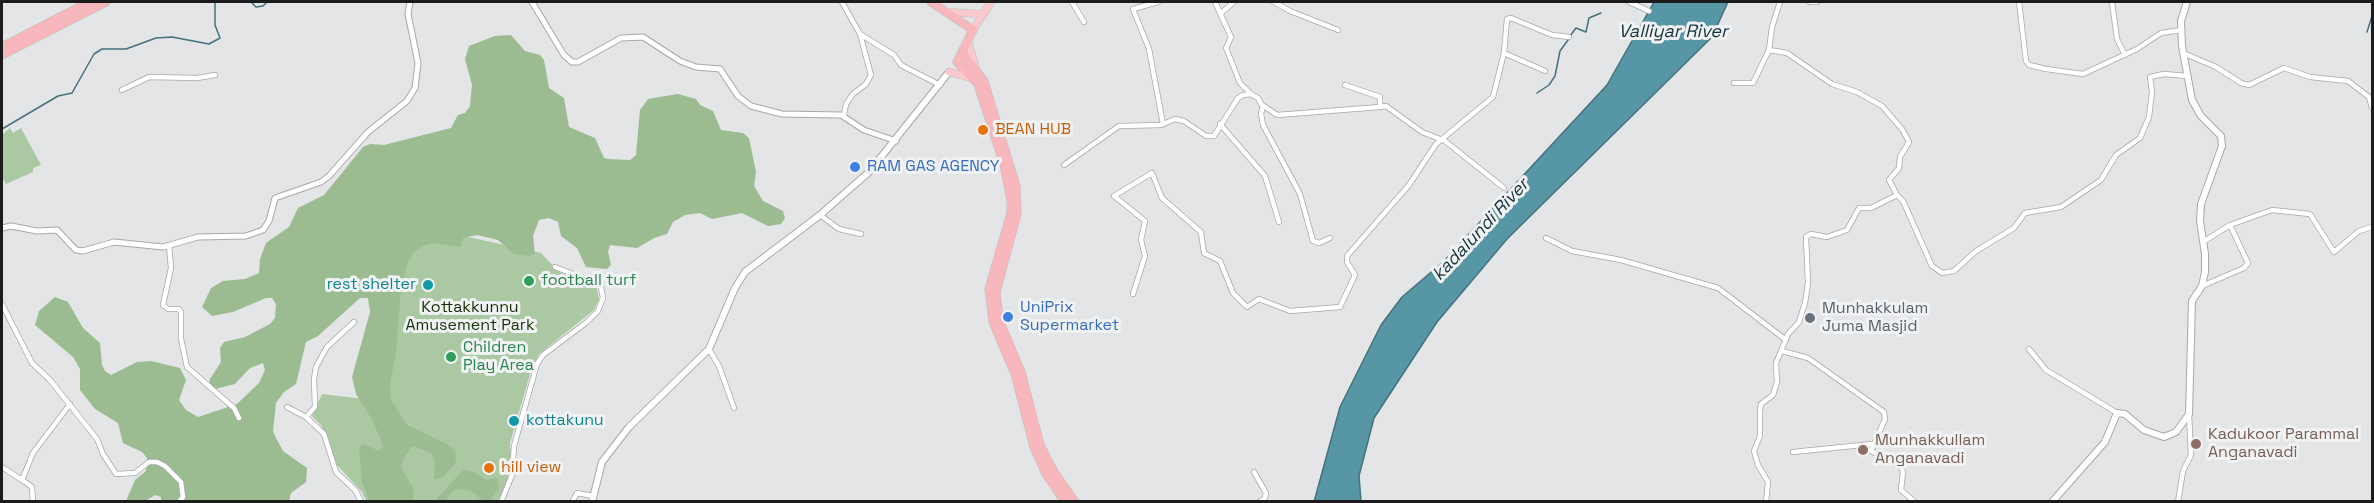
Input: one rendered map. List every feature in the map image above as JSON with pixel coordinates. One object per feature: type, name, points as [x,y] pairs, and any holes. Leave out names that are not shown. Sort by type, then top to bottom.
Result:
[{"type":"highway","points":[[2,47],[89,2]]},
{"type":"highway","points":[[2,55],[106,2]]},
{"type":"highway","points":[[931,2],[973,30],[957,62],[975,79],[1004,165],[1011,200],[1011,213],[989,290],[993,322],[1014,374],[1034,447],[1046,474],[1065,501]]},
{"type":"highway","points":[[963,54],[977,69],[984,81],[1003,138],[1018,200],[1017,214],[996,292],[997,312],[1021,372],[1040,445],[1054,472],[1075,501]]},
{"type":"main road","points":[[973,30],[991,2]]},
{"type":"main road","points":[[2052,501],[2105,442],[2117,413],[2125,414],[2144,430],[2164,437],[2176,432],[2189,414],[2192,301],[2202,286],[2205,272],[2200,221],[2201,204],[2222,146],[2221,136],[2196,109],[2187,76],[2182,30],[2187,2]]},
{"type":"main road","points":[[947,12],[984,14]]},
{"type":"main road","points":[[968,42],[977,69]]},
{"type":"main road","points":[[592,499],[602,462],[629,427],[709,349],[735,288],[745,273],[820,215],[869,172],[957,62]]},
{"type":"main road","points":[[950,72],[975,79]]},
{"type":"street","points":[[2,228],[11,226],[37,231],[57,230],[76,250],[83,251],[114,242],[148,248],[198,237],[246,236],[263,230],[269,221],[275,198],[321,182],[329,176],[369,132],[407,101],[416,88],[418,63],[408,14],[410,2]]},
{"type":"street","points":[[532,2],[553,33],[564,55],[572,62],[578,62],[621,38],[643,37],[680,61],[696,67],[720,69],[738,96],[751,106],[782,114],[844,116],[864,130],[896,141]]},
{"type":"street","points":[[842,2],[860,34],[871,75],[866,84],[853,94],[844,116]]},
{"type":"street","points":[[1072,2],[1084,22]]},
{"type":"street","points":[[1158,2],[1134,9],[1149,49],[1162,124]]},
{"type":"street","points":[[1215,2],[1231,37],[1226,48],[1240,83],[1277,115],[1386,106],[1422,132],[1441,139],[1504,188]]},
{"type":"street","points":[[1221,13],[1234,2]]},
{"type":"street","points":[[1274,2],[1290,11],[1338,30]]},
{"type":"street","points":[[1629,2],[1649,11]]},
{"type":"street","points":[[1734,83],[1753,83],[1769,50],[1780,2]]},
{"type":"street","points":[[1810,2],[1817,2]]},
{"type":"street","points":[[2019,2],[2023,53],[2029,65],[2083,74],[2125,55],[2161,33],[2182,30]]},
{"type":"street","points":[[2112,2],[2117,39],[2125,55]]},
{"type":"street","points":[[1133,294],[1145,256],[1141,240],[1145,221],[1114,196],[1152,173],[1162,198],[1201,232],[1204,253],[1220,261],[1233,293],[1247,308],[1259,299],[1264,299],[1290,311],[1336,309],[1343,304],[1355,275],[1347,262],[1347,256],[1409,185],[1441,139],[1493,97],[1504,53],[1505,26],[1509,18],[1552,35],[1569,37]]},
{"type":"street","points":[[860,34],[894,55],[901,65],[940,85]]},
{"type":"street","points":[[1769,50],[1787,53],[1832,84],[1857,92],[1887,110],[1909,142],[1900,157],[1899,168],[1890,180],[1903,201],[1932,266],[1942,273],[1954,271],[1976,251],[2014,228],[2025,213],[2061,207],[2101,180],[2116,155],[2140,138],[2149,117],[2152,92],[2150,77],[2164,74],[2187,76]]},
{"type":"street","points":[[1504,53],[1545,71]]},
{"type":"street","points":[[2183,53],[2249,85],[2284,68],[2310,77],[2348,81],[2369,97],[2373,108]]},
{"type":"street","points":[[122,90],[149,76],[197,78],[215,75]]},
{"type":"street","points":[[1345,85],[1380,97],[1380,107]]},
{"type":"street","points":[[1064,165],[1119,126],[1162,124],[1180,120],[1209,137],[1214,136],[1238,98],[1251,94]]},
{"type":"street","points":[[1263,105],[1263,125],[1300,194],[1313,242],[1319,243],[1330,238]]},
{"type":"street","points":[[1220,124],[1265,176],[1279,222]]},
{"type":"street","points":[[1766,501],[1768,482],[1758,465],[1754,451],[1760,436],[1761,404],[1773,395],[1777,382],[1776,363],[1792,328],[1799,322],[1805,303],[1808,283],[1807,234],[1827,237],[1847,230],[1852,225],[1859,208],[1870,208],[1898,195]]},
{"type":"street","points":[[2203,242],[2230,225],[2272,210],[2310,214],[2334,252],[2359,231],[2373,227]]},
{"type":"street","points":[[820,215],[839,229],[861,234]]},
{"type":"street","points":[[2202,286],[2244,268],[2248,263],[2230,225]]},
{"type":"street","points":[[1546,238],[1572,251],[1620,260],[1718,288],[1786,340]]},
{"type":"street","points":[[169,245],[171,267],[163,305],[168,309],[179,309],[182,312],[181,346],[187,367],[196,378],[234,408],[239,418]]},
{"type":"street","points":[[501,501],[512,475],[514,446],[537,364],[543,355],[598,311],[603,298],[601,286],[587,278],[555,267]]},
{"type":"street","points":[[2,304],[32,363],[50,380],[97,439],[103,454],[116,474],[135,473],[149,462],[157,462],[165,466],[181,482],[183,497],[179,501]]},
{"type":"street","points":[[306,417],[315,407],[316,367],[327,347],[354,322]]},
{"type":"street","points":[[709,349],[719,366],[734,408]]},
{"type":"street","points":[[2029,350],[2046,370],[2117,413]]},
{"type":"street","points":[[1782,351],[1809,358],[1884,412],[1885,419],[1872,444],[1871,451],[1874,455],[1901,467],[1904,472],[1901,490],[1915,501]]},
{"type":"street","points":[[22,480],[33,453],[69,404]]},
{"type":"street","points":[[287,406],[306,417],[324,434],[336,472],[356,491],[361,501]]},
{"type":"street","points":[[2178,501],[2183,471],[2191,455],[2189,414]]},
{"type":"street","points":[[1793,452],[1872,444]]},
{"type":"street","points":[[2,467],[32,487],[33,501]]},
{"type":"street","points":[[1254,472],[1266,493],[1265,498],[1259,501]]},
{"type":"street","points":[[572,501],[577,493],[592,499]]},
{"type":"green space","points":[[511,35],[525,51],[540,55],[544,60],[549,88],[564,98],[569,127],[595,138],[604,158],[630,160],[636,155],[640,110],[648,99],[678,94],[696,99],[700,105],[713,111],[721,130],[743,133],[749,138],[756,172],[754,186],[763,201],[783,211],[785,218],[781,224],[768,226],[742,213],[712,219],[700,213],[685,215],[673,222],[667,234],[654,238],[637,248],[610,245],[608,252],[611,265],[607,269],[586,267],[577,248],[561,236],[558,222],[549,218],[539,220],[533,236],[535,254],[528,256],[514,254],[498,240],[477,235],[463,238],[461,247],[434,243],[423,246],[414,252],[407,264],[401,290],[396,352],[390,385],[391,400],[407,425],[447,444],[455,451],[456,462],[444,476],[434,480],[435,462],[431,453],[413,446],[404,457],[401,467],[414,490],[413,501],[369,501],[362,482],[359,448],[364,444],[379,451],[383,446],[373,421],[356,394],[352,377],[370,312],[368,298],[360,298],[318,336],[306,342],[296,384],[284,392],[276,403],[273,431],[276,438],[283,451],[307,468],[306,482],[291,493],[289,501],[161,502],[161,497],[155,495],[145,501],[126,501],[135,480],[146,471],[147,458],[142,452],[123,443],[118,423],[95,409],[80,390],[80,369],[73,357],[35,325],[39,311],[55,297],[68,302],[83,328],[100,343],[102,365],[111,375],[137,362],[151,361],[180,368],[186,380],[179,400],[186,410],[198,417],[237,404],[259,383],[265,370],[263,363],[250,368],[235,384],[215,389],[209,386],[210,379],[221,362],[220,348],[224,342],[245,337],[270,324],[275,318],[276,304],[272,298],[266,298],[233,312],[212,316],[202,307],[211,288],[223,281],[245,279],[259,273],[260,259],[266,243],[289,227],[298,208],[324,195],[363,147],[370,144],[384,145],[451,128],[458,115],[465,113],[470,106],[472,85],[465,59],[469,46],[495,36]]},
{"type":"green space","points":[[10,128],[13,133],[21,128],[41,165],[33,168],[33,172],[6,184],[2,177],[2,135]]},
{"type":"green space","name":"Kottakkunnu Amusement Park","points":[[441,231],[541,253],[559,272],[590,282],[597,289],[599,299],[594,310],[539,354],[532,367],[510,443],[512,471],[499,501],[366,501],[362,492],[335,463],[321,425],[312,416],[322,394],[372,400],[404,250]]},
{"type":"green space","points":[[463,470],[474,472],[486,480],[497,478],[499,488],[489,501],[484,501],[471,491],[459,489],[453,491],[445,501],[435,501]]},
{"type":"water","name":"Valliyar River","points":[[1654,2],[1728,2],[1712,37],[1507,239],[1437,322],[1374,418],[1359,476],[1361,501],[1314,502],[1340,407],[1381,325],[1402,297],[1443,262],[1607,85]]},
{"type":"waterway","points":[[2,129],[58,96],[72,93],[94,54],[102,49],[126,49],[156,38],[172,37],[209,44],[220,38],[215,25],[215,2]]},
{"type":"waterway","points":[[251,2],[256,7],[263,6],[267,2]]},
{"type":"waterway","points":[[1570,36],[1576,28],[1586,32],[1589,18],[1601,13]]},
{"type":"waterway","points":[[2367,32],[2372,16]]},
{"type":"waterway","points":[[1537,93],[1549,85],[1555,76],[1560,51],[1568,40]]},
{"type":"place","name":"BEAN HUB","points":[[983,130]]},
{"type":"place","name":"RAM GAS AGENCY","points":[[855,167]]},
{"type":"place","name":"football turf","points":[[529,281]]},
{"type":"place","name":"rest shelter","points":[[428,285]]},
{"type":"place","name":"UniPrix Supermarket","points":[[1008,317]]},
{"type":"place","name":"Munhakkulam Juma Masjid","points":[[1810,318]]},
{"type":"place","name":"Children Play Area","points":[[451,357]]},
{"type":"place","name":"kottakunu","points":[[514,421]]},
{"type":"place","name":"Kadukoor Parammal Anganavadi","points":[[2196,444]]},
{"type":"place","name":"Munhakkullam Anganavadi","points":[[1863,450]]},
{"type":"place","name":"hill view","points":[[489,468]]},
{"type":"water label","name":"kadalundi River","points":[[1481,230]]}]
